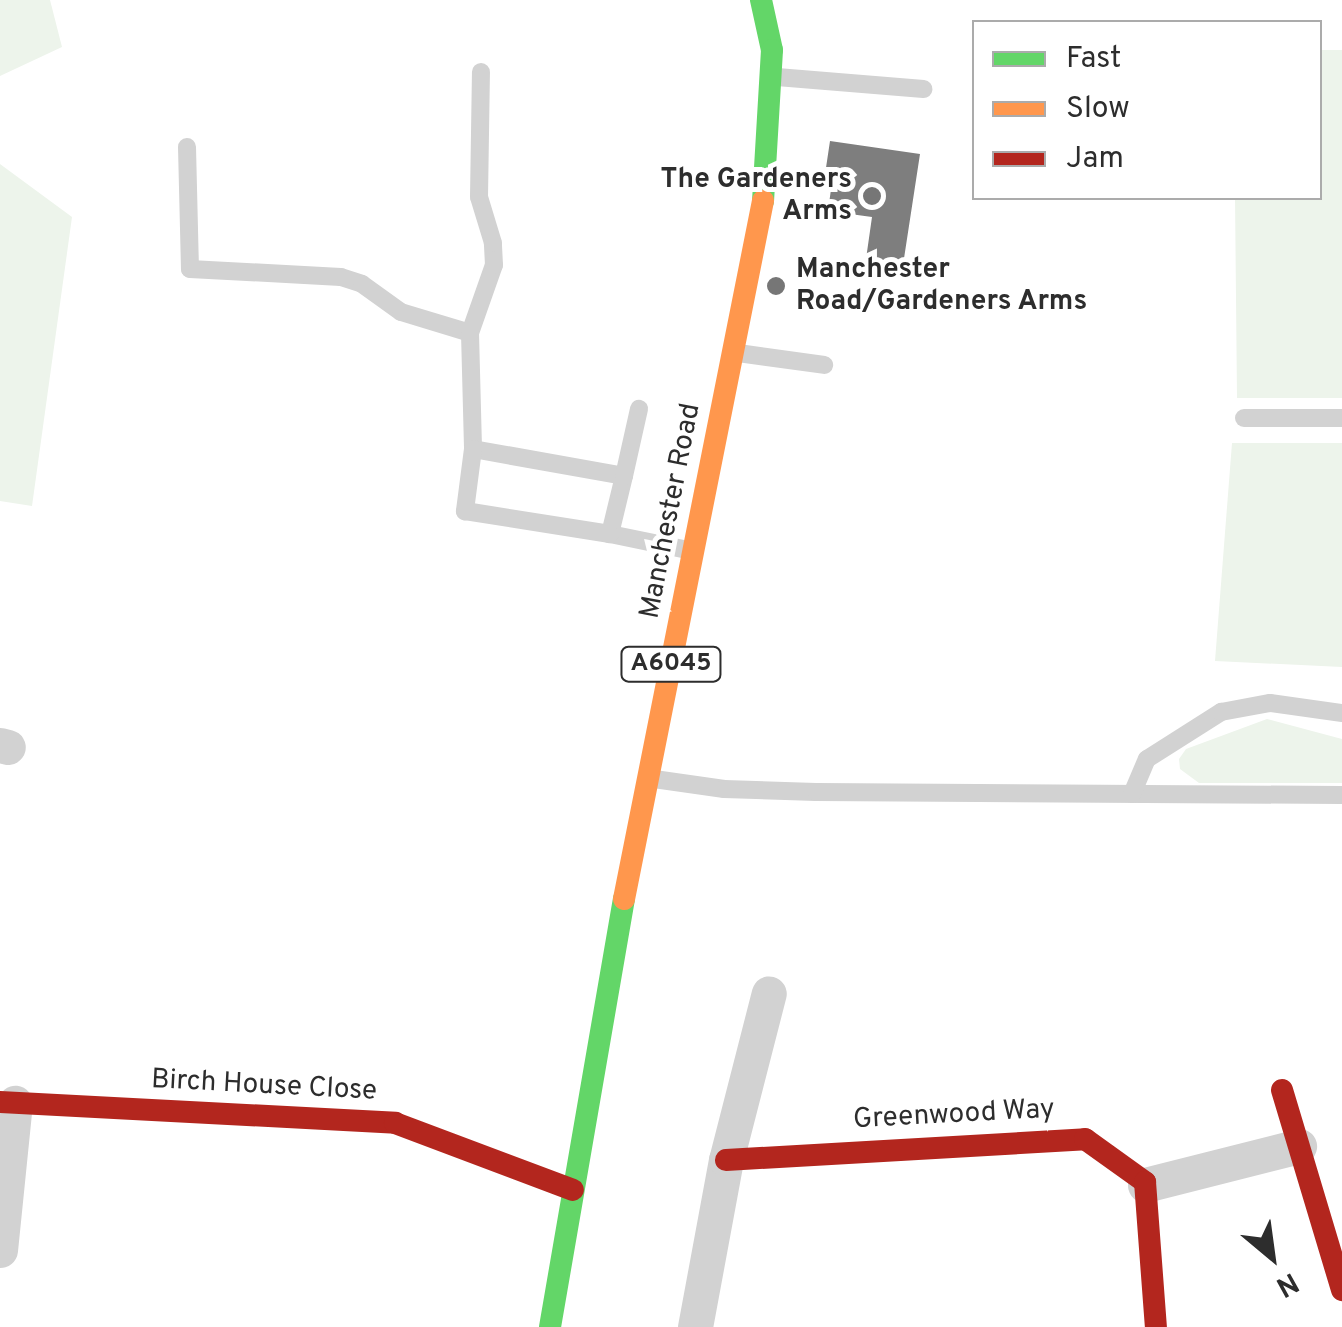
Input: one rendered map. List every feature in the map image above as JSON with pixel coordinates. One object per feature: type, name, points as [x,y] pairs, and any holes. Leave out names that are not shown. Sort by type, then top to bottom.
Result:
[{"type":"street","name":"Manchester Road","points":[[550,1327],[648,778],[768,178],[772,50],[761,0]]},
{"type":"street","points":[[695,1327],[726,1160],[769,993]]},
{"type":"street","points":[[1282,1090],[1342,1290]]},
{"type":"street","name":"Birch House Close","points":[[7,1103],[394,1124],[573,1190]]},
{"type":"street","points":[[0,1250],[7,1103]]},
{"type":"street","name":"Greenwood Way","points":[[726,1160],[1085,1139],[1145,1184]]},
{"type":"street","points":[[1156,1327],[1145,1184],[1300,1146]]},
{"type":"lane","points":[[481,72],[479,196],[493,243],[494,265],[470,333],[474,450],[464,512],[693,551]]},
{"type":"lane","points":[[771,77],[924,90]]},
{"type":"lane","points":[[187,146],[190,269],[341,277],[362,284],[402,312],[470,333]]},
{"type":"lane","points":[[733,353],[824,365]]},
{"type":"lane","points":[[610,534],[640,409]]},
{"type":"lane","points":[[1244,418],[1342,418]]},
{"type":"lane","points":[[474,450],[624,476]]},
{"type":"lane","points":[[1132,794],[1147,759],[1220,712],[1270,703],[1342,714]]},
{"type":"lane","points":[[648,778],[724,789],[816,792],[1342,795]]},
{"type":"shaded area","points":[[0,0],[50,0],[62,47],[0,76]]},
{"type":"shaded area","points":[[1322,50],[1342,50],[1342,398],[1237,398],[1235,200],[1322,200]]},
{"type":"shaded area","points":[[0,164],[72,217],[32,506],[0,501]]},
{"type":"shaded area","points":[[1232,443],[1342,443],[1342,667],[1215,661]]},
{"type":"shaded area","points":[[1267,719],[1342,739],[1342,783],[1199,783],[1180,769],[1179,759],[1186,749]]},
{"type":"building","name":"The Gardeners Arms","points":[[830,141],[920,154],[903,265],[866,259],[872,217],[828,211],[832,182],[824,181]]},
{"type":"traffic: fast","points":[[761,0],[772,50],[763,201]]},
{"type":"traffic: fast","points":[[550,1327],[624,899]]},
{"type":"traffic: slow","points":[[624,899],[763,201]]},
{"type":"traffic: jam","points":[[1282,1090],[1342,1290]]},
{"type":"traffic: jam","points":[[0,1102],[395,1123],[573,1190]]},
{"type":"traffic: jam","points":[[726,1160],[1085,1139],[1145,1182],[1156,1327]]},
{"type":"place","name":"The Gardeners Arms","points":[[872,196]]},
{"type":"place","name":"Manchester Road/Gardeners Arms","points":[[776,286]]}]
